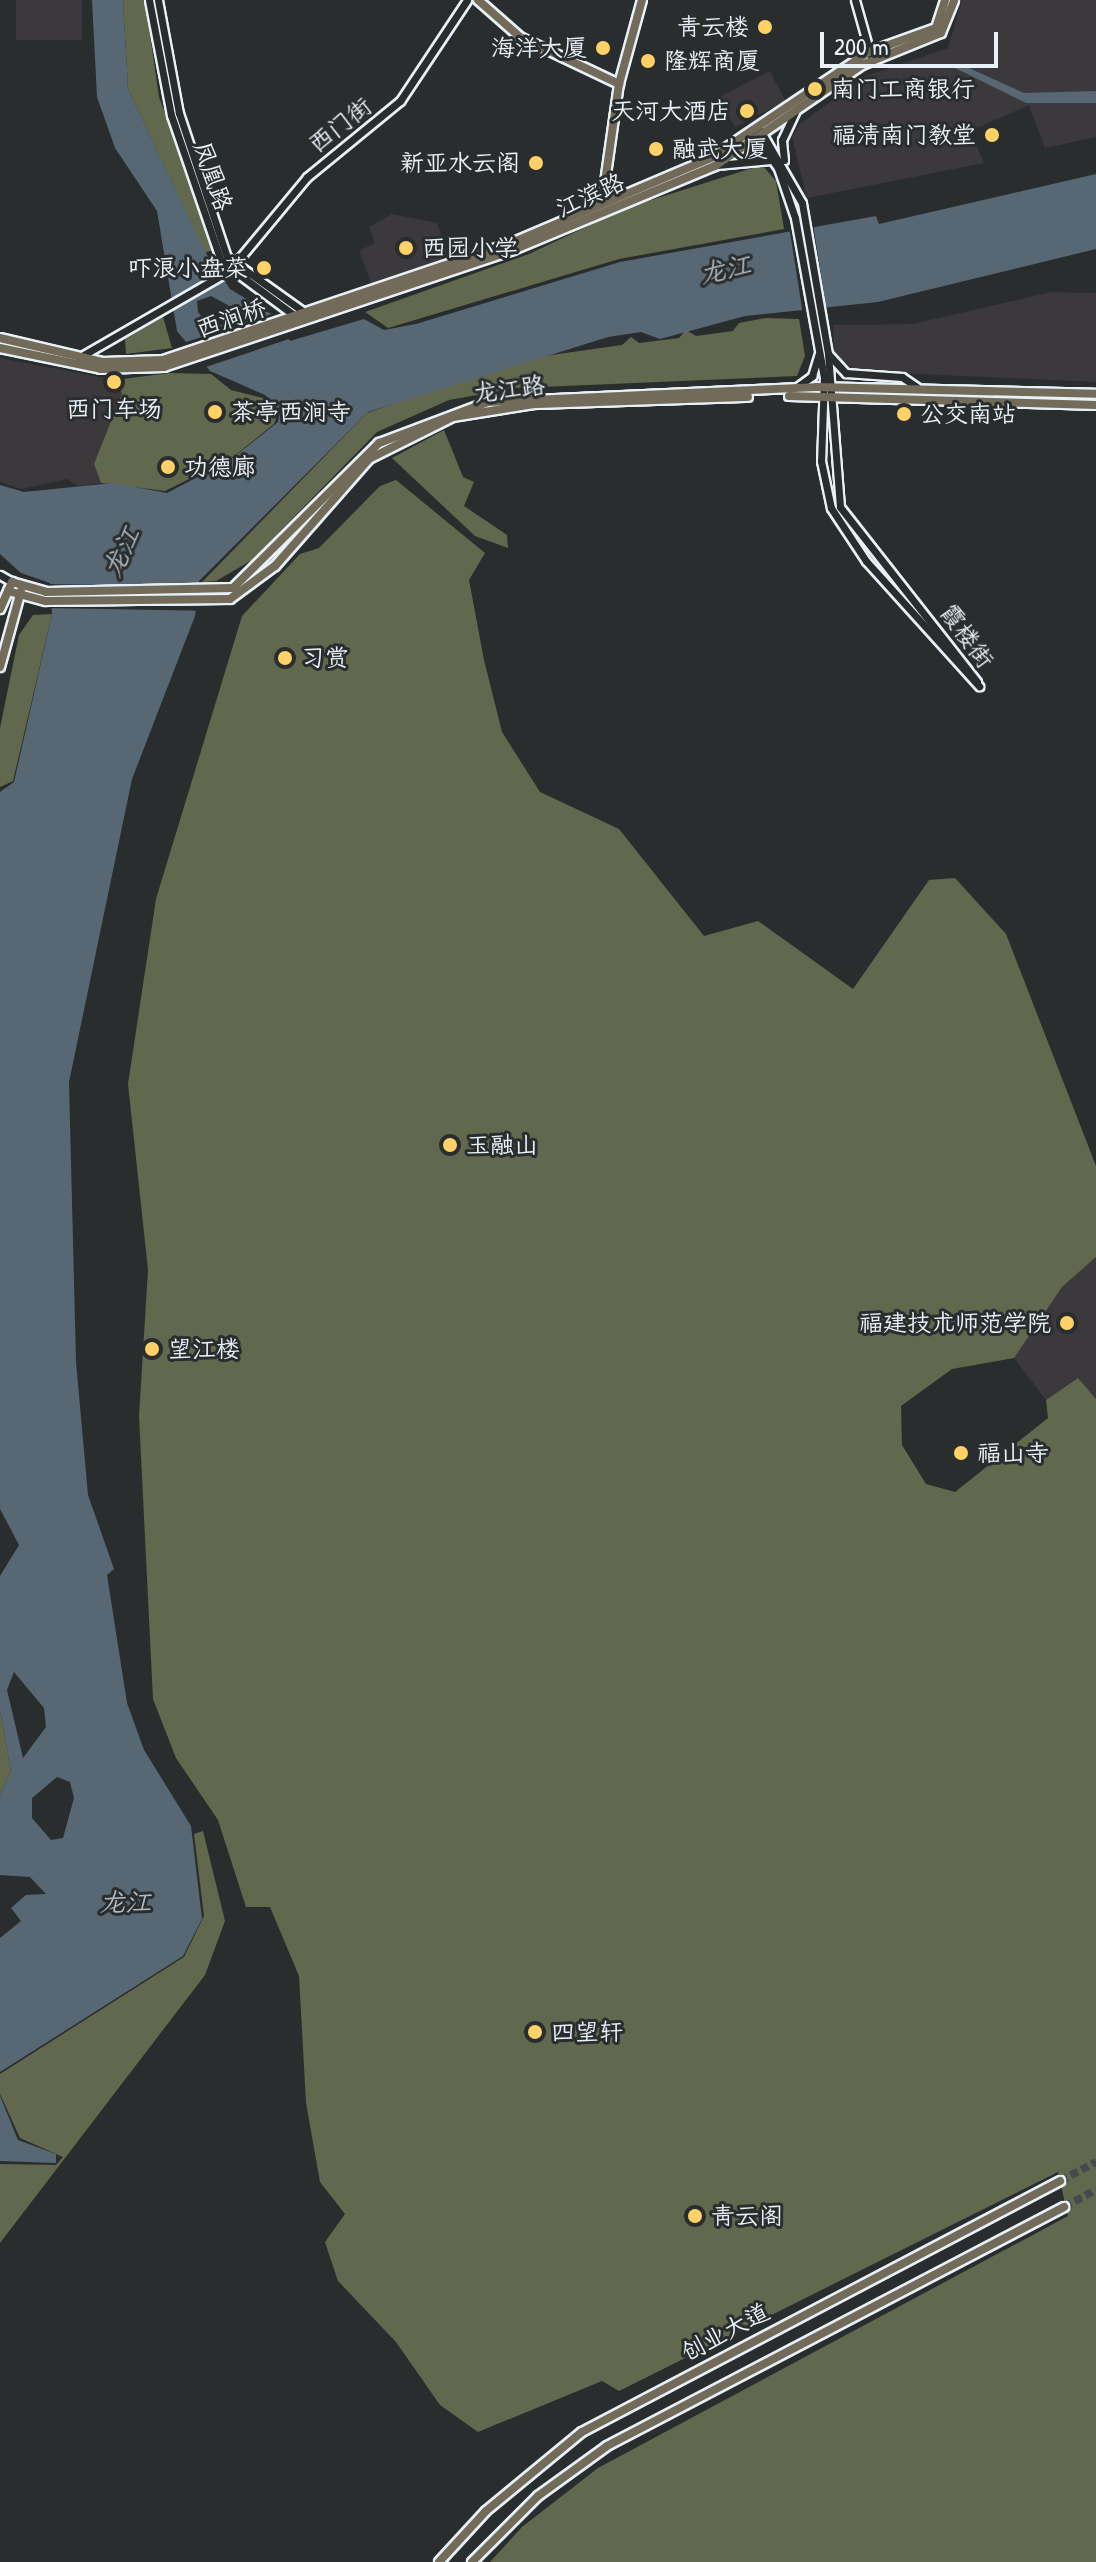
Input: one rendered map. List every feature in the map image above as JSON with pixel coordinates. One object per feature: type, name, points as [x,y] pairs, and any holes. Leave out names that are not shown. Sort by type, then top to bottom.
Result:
[{"type":"main road","points":[[481,0],[522,34],[620,81]]},
{"type":"main road","points":[[586,208],[611,159],[620,81],[642,0]]},
{"type":"main road","name":"江滨路","points":[[305,318],[513,250],[715,166],[870,55],[936,28],[945,0]]},
{"type":"main road","name":"江滨路","points":[[288,324],[529,236],[586,208],[711,158],[795,112],[870,55],[941,33],[954,0]]},
{"type":"main road","name":"西涧桥","points":[[191,357],[288,324]]},
{"type":"main road","points":[[0,338],[77,358],[141,363],[191,357]]},
{"type":"main road","points":[[0,348],[115,370],[191,357]]},
{"type":"main road","name":"龙江路","points":[[7,586],[46,596],[211,599],[241,595],[275,566],[369,459],[453,417],[534,404],[917,387],[1096,394]]},
{"type":"main road","name":"龙江路","points":[[211,599],[245,581],[269,560],[369,450],[444,412],[539,397],[788,391],[1096,405]]},
{"type":"main road","points":[[0,609],[7,586]]},
{"type":"main road","points":[[0,667],[10,621],[21,591]]},
{"type":"main road","name":"龙江路","points":[[21,591],[35,600],[46,596]]},
{"type":"main road","points":[[10,621],[35,600]]},
{"type":"main road","name":"创业大道","points":[[439,2562],[486,2511],[582,2432],[1060,2181]]},
{"type":"main road","name":"创业大道","points":[[472,2562],[538,2496],[607,2446],[1064,2207]]},
{"type":"street","name":"凤凰路","points":[[149,0],[171,115],[229,271]]},
{"type":"street","name":"凤凰路","points":[[158,0],[179,113],[229,271]]},
{"type":"street","name":"西门街","points":[[229,271],[307,177],[400,101],[467,0]]},
{"type":"street","points":[[855,0],[870,55]]},
{"type":"street","points":[[795,112],[782,140],[782,167],[795,218],[814,326],[824,352],[846,373],[902,377],[917,387]]},
{"type":"street","points":[[758,133],[782,167],[804,217],[824,324],[828,391]]},
{"type":"street","points":[[715,166],[758,157],[782,167]]},
{"type":"street","points":[[77,358],[229,271],[291,296],[305,318]]},
{"type":"street","points":[[788,391],[812,376],[824,352]]},
{"type":"street","name":"霞楼街","points":[[828,391],[840,507],[979,686],[841,526],[821,461],[828,391]]},
{"type":"street","name":"龙江路","points":[[0,575],[7,586]]},
{"type":"shaded area","points":[[16,0],[82,0],[82,40],[16,40]]},
{"type":"shaded area","points":[[962,0],[1096,0],[1096,137],[1045,148],[1029,105],[970,131],[984,163],[807,198],[792,137],[800,124],[866,76],[948,48]]},
{"type":"shaded area","points":[[770,71],[785,101],[735,127],[719,97]]},
{"type":"shaded area","name":"西园小学","points":[[392,214],[437,223],[449,257],[372,285],[359,251],[375,243],[369,227]]},
{"type":"shaded area","points":[[1052,292],[1096,293],[1096,382],[856,371],[834,353],[833,325],[913,324]]},
{"type":"shaded area","points":[[0,358],[115,380],[122,392],[94,464],[101,483],[78,486],[67,479],[22,489],[0,482]]},
{"type":"shaded area","name":"福建技术师范学院","points":[[1096,1257],[1096,1399],[1078,1378],[1046,1400],[1014,1358],[1062,1287]]},
{"type":"green space","points":[[123,0],[145,0],[159,97],[215,249],[205,253],[128,89]]},
{"type":"green space","points":[[762,165],[776,181],[784,229],[619,259],[388,328],[365,312],[529,254],[626,208]]},
{"type":"green space","points":[[163,317],[172,348],[126,354],[125,339]]},
{"type":"green space","points":[[766,318],[799,319],[805,356],[797,376],[517,388],[449,400],[377,432],[252,560],[216,581],[202,582],[367,413],[523,359],[622,345],[631,337],[639,343],[679,338],[686,330],[696,336],[733,331],[739,323]]},
{"type":"green space","points":[[170,373],[211,374],[231,390],[263,398],[278,413],[274,424],[233,457],[165,491],[101,483],[94,464],[122,393],[115,380]]},
{"type":"green space","points":[[444,430],[463,477],[474,482],[464,506],[507,535],[508,548],[475,536],[392,458]]},
{"type":"green space","points":[[396,480],[485,553],[469,580],[484,660],[502,732],[540,792],[619,829],[704,936],[758,921],[853,989],[929,880],[955,878],[1006,934],[1096,1166],[1096,1257],[1062,1287],[1014,1358],[952,1369],[901,1406],[902,1445],[926,1484],[955,1492],[1048,1418],[1046,1400],[1078,1378],[1096,1399],[1096,2562],[490,2562],[522,2527],[598,2468],[1068,2216],[1058,2172],[619,2391],[602,2381],[478,2432],[440,2405],[396,2342],[338,2281],[325,2242],[345,2214],[320,2182],[306,2103],[299,1976],[270,1907],[246,1907],[218,1820],[176,1758],[153,1699],[139,1416],[148,1270],[128,1084],[156,899],[242,616],[300,554],[319,548],[380,486]]},
{"type":"green space","points":[[52,614],[13,781],[0,787],[0,728],[19,635],[33,615]]},
{"type":"green space","points":[[0,1710],[11,1771],[0,1795]]},
{"type":"green space","points":[[203,1831],[225,1921],[205,1975],[0,2243],[0,2164],[56,2165],[63,2157],[20,2138],[0,2094],[0,2074],[184,1957],[204,1916],[194,1834]]},
{"type":"water","name":"龙江","points":[[92,0],[123,0],[128,89],[205,252],[230,289],[271,314],[290,341],[364,319],[384,330],[416,324],[620,262],[876,216],[879,224],[1096,174],[1096,249],[878,302],[745,316],[660,339],[641,332],[608,337],[368,412],[199,581],[195,616],[132,779],[69,1082],[76,1362],[88,1495],[114,1569],[107,1575],[127,1703],[144,1750],[191,1826],[202,1919],[183,1956],[0,2072],[0,1938],[21,1921],[11,1908],[26,1895],[46,1894],[30,1877],[0,1875],[0,1795],[11,1771],[0,1710],[0,1576],[19,1545],[0,1509],[0,792],[14,782],[52,614],[50,583],[21,573],[0,554],[0,485],[24,492],[113,483],[167,493],[230,460],[278,422],[280,412],[265,395],[210,371],[177,331],[157,211],[115,148],[97,97]],"holes":[[[211,296],[235,309],[227,325],[208,325],[198,312],[197,301]],[[14,1672],[44,1708],[46,1727],[23,1758],[7,1690]],[[57,1777],[70,1782],[74,1798],[63,1838],[51,1840],[32,1818],[32,1798]]]},
{"type":"water","points":[[960,64],[1024,93],[1096,91],[1096,103],[1026,103],[949,65]]},
{"type":"water","points":[[0,2096],[18,2140],[56,2154],[56,2163],[0,2161]]},
{"type":"pier","points":[[813,224],[827,314],[804,318],[789,228]]},
{"type":"pier","points":[[275,313],[292,338],[203,368],[183,343]]},
{"type":"pier","points":[[46,584],[203,587],[203,611],[46,608]]},
{"type":"tunnel","points":[[1060,2181],[1096,2162]]},
{"type":"tunnel","points":[[1064,2207],[1096,2190]]},
{"type":"place","name":"青云楼","points":[[765,27]]},
{"type":"place","name":"海洋大厦","points":[[603,48]]},
{"type":"place","name":"隆辉商厦","points":[[648,61]]},
{"type":"place","name":"南门工商银行","points":[[815,89]]},
{"type":"place","name":"天河大酒店","points":[[747,111]]},
{"type":"place","name":"福清南门教堂","points":[[992,135]]},
{"type":"place","name":"融武大厦","points":[[656,149]]},
{"type":"place","name":"新亚水云阁","points":[[536,163]]},
{"type":"place","name":"西园小学","points":[[406,248]]},
{"type":"place","name":"吓浪小盘菜","points":[[264,268]]},
{"type":"place","name":"西门车场","points":[[114,382]]},
{"type":"place","name":"茶亭西涧寺","points":[[215,412]]},
{"type":"place","name":"公交南站","points":[[904,414]]},
{"type":"place","name":"功德廊","points":[[168,467]]},
{"type":"place","name":"习赏","points":[[285,658]]},
{"type":"place","name":"玉融山","points":[[450,1145]]},
{"type":"place","name":"福建技术师范学院","points":[[1067,1323]]},
{"type":"place","name":"望江楼","points":[[152,1349]]},
{"type":"place","name":"福山寺","points":[[961,1453]]},
{"type":"place","name":"四望轩","points":[[535,2032]]},
{"type":"place","name":"青云阁","points":[[695,2216]]}]
